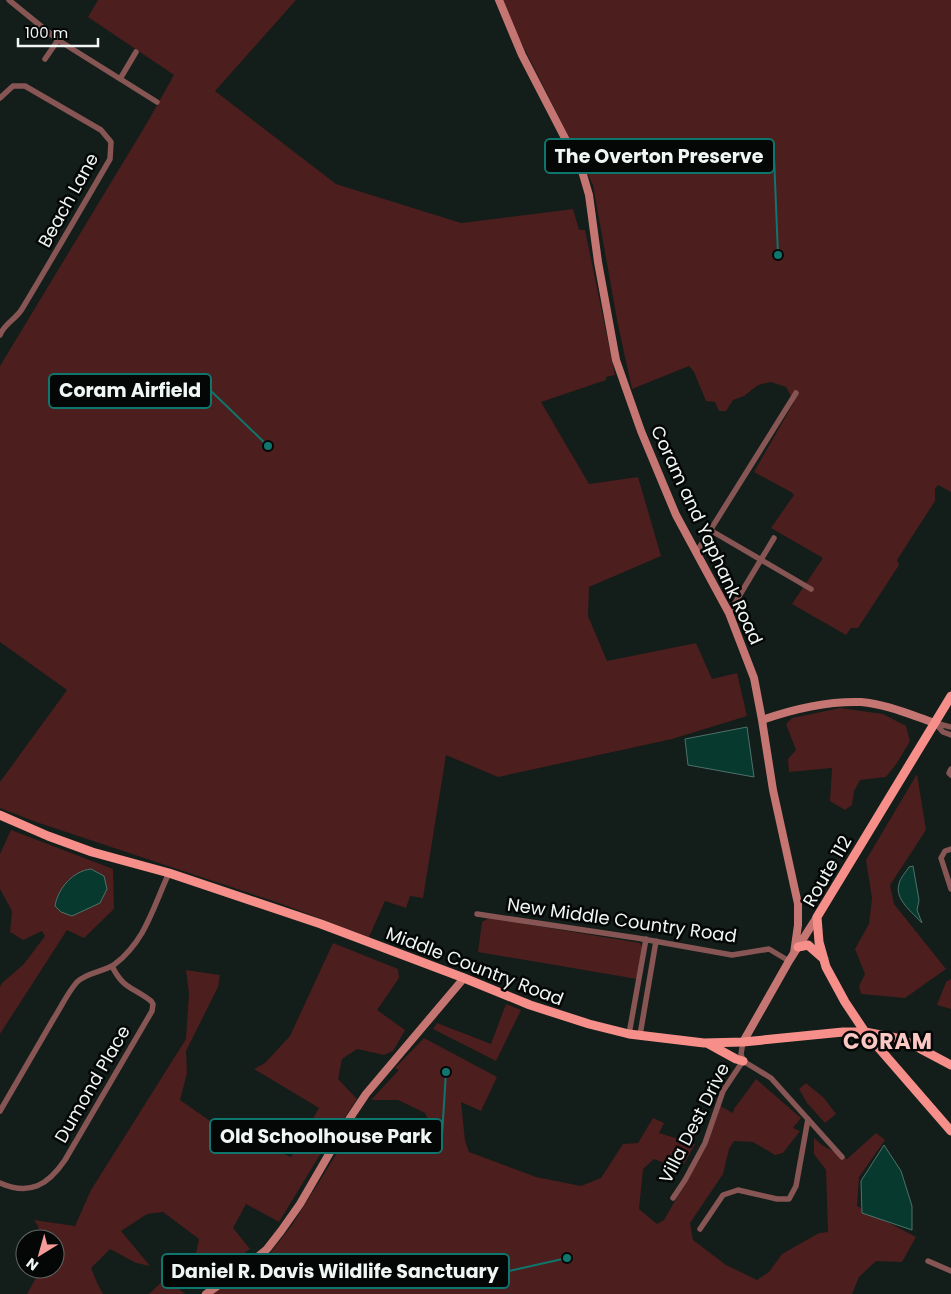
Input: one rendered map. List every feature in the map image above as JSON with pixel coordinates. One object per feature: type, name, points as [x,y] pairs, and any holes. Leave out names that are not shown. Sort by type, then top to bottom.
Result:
[{"type":"main road","name":"Coram and Yaphank Road","points":[[499,0],[522,55],[582,170],[589,195],[598,262],[616,360],[656,470],[696,554],[729,613],[754,678],[780,822],[794,878],[798,904],[796,950]]},
{"type":"main road","name":"Route 112","points":[[951,696],[817,917],[819,942],[826,967],[845,1002],[865,1032],[951,1132]]},
{"type":"main road","points":[[762,720],[824,704],[861,702],[897,710],[935,723]]},
{"type":"main road","name":"Middle Country Road","points":[[0,815],[48,836],[92,852],[170,874],[321,924],[556,1014],[589,1024],[629,1034],[707,1043],[743,1042],[843,1032],[865,1032],[902,1039],[951,1065]]},
{"type":"main road","points":[[743,1042],[789,961],[817,917]]},
{"type":"main road","points":[[796,950],[808,945],[824,960]]},
{"type":"main road","points":[[206,1294],[267,1249],[300,1204],[366,1094],[464,978]]},
{"type":"main road","points":[[707,1043],[743,1061]]},
{"type":"street","points":[[9,0],[58,40],[156,102]]},
{"type":"street","points":[[45,59],[58,40]]},
{"type":"street","points":[[120,79],[136,52]]},
{"type":"street","name":"Beach Lane","points":[[0,98],[12,86],[25,86],[102,130],[111,142],[110,158],[57,252],[20,314],[1,331]]},
{"type":"street","points":[[696,554],[796,393]]},
{"type":"street","points":[[710,530],[811,589]]},
{"type":"street","points":[[729,613],[774,538]]},
{"type":"street","points":[[935,723],[951,727]]},
{"type":"street","points":[[935,723],[943,732],[951,735]]},
{"type":"street","points":[[951,769],[949,773],[951,775]]},
{"type":"street","points":[[951,849],[946,851],[941,858],[951,890]]},
{"type":"street","points":[[0,1111],[77,982],[86,976],[112,966],[129,953],[138,942],[170,874]]},
{"type":"street","name":"New Middle Country Road","points":[[477,914],[646,939],[732,955],[768,949],[789,961]]},
{"type":"street","points":[[629,1034],[646,939]]},
{"type":"street","points":[[640,1035],[656,941]]},
{"type":"street","name":"Dumond Place","points":[[0,1183],[10,1188],[23,1189],[34,1187],[52,1178],[65,1160],[152,1010],[153,1004],[151,1001],[129,988],[117,977],[112,966]]},
{"type":"street","points":[[743,1042],[741,1054],[743,1061],[771,1078],[842,1157]]},
{"type":"street","name":"Villa Dest Drive","points":[[673,1198],[705,1143],[723,1091],[743,1061]]},
{"type":"street","points":[[700,1229],[723,1195],[738,1190],[777,1199],[789,1199],[796,1186],[808,1119]]},
{"type":"street","points":[[928,1261],[951,1271]]},
{"type":"shaded area","points":[[98,0],[296,0],[215,91],[336,184],[461,223],[573,209],[579,230],[585,230],[615,375],[606,377],[606,380],[541,402],[589,484],[638,477],[661,556],[589,587],[588,616],[607,661],[696,643],[712,679],[737,673],[747,716],[672,739],[498,777],[446,755],[423,898],[410,896],[406,908],[385,901],[369,937],[279,903],[36,822],[0,808],[0,782],[67,690],[0,642],[0,366],[174,75],[88,17]]},
{"type":"shaded area","points":[[500,0],[951,0],[951,492],[938,485],[935,489],[935,501],[897,560],[899,565],[858,628],[851,628],[846,635],[792,604],[823,558],[771,528],[794,495],[754,472],[794,402],[786,387],[771,382],[758,385],[744,396],[733,400],[726,411],[719,411],[715,402],[706,401],[694,372],[689,366],[632,389],[618,325],[593,185]]},
{"type":"shaded area","points":[[840,708],[883,714],[906,726],[910,741],[886,777],[860,780],[854,791],[852,805],[845,810],[830,801],[832,768],[789,772],[788,759],[796,750],[786,724],[792,718]]},
{"type":"shaded area","points":[[747,727],[754,777],[688,765],[685,739]]},
{"type":"shaded area","points":[[917,774],[926,830],[890,885],[894,904],[946,969],[905,998],[861,994],[859,986],[865,974],[855,949],[869,924],[872,898],[866,860]]},
{"type":"shaded area","points":[[11,830],[113,869],[114,909],[84,938],[67,930],[0,1034],[0,987],[2,983],[24,964],[45,936],[42,931],[23,940],[10,932],[12,911],[0,889],[0,854]]},
{"type":"shaded area","points":[[913,866],[919,900],[917,910],[922,923],[905,905],[898,890],[902,877],[909,867]]},
{"type":"shaded area","points":[[91,869],[104,876],[107,889],[100,903],[72,916],[61,912],[55,906],[59,893],[67,881],[84,870]]},
{"type":"shaded area","points":[[489,918],[640,943],[642,947],[637,979],[478,952],[482,922]]},
{"type":"shaded area","points":[[333,943],[398,969],[399,978],[377,1010],[405,1030],[393,1051],[384,1055],[357,1049],[342,1059],[338,1079],[357,1099],[279,1222],[246,1204],[233,1228],[250,1249],[208,1280],[196,1270],[195,1258],[199,1239],[163,1212],[147,1214],[121,1231],[150,1266],[136,1263],[110,1249],[91,1268],[103,1294],[27,1294],[35,1279],[65,1279],[65,1229],[39,1229],[34,1220],[75,1226],[91,1190],[186,1039],[189,993],[186,970],[220,975],[218,987],[186,1051],[187,1073],[180,1100],[213,1123],[291,1157],[319,1108],[254,1069],[265,1063],[290,1036]]},
{"type":"shaded area","points":[[951,979],[951,1009],[937,1005],[946,982]]},
{"type":"shaded area","points":[[506,1004],[521,1010],[496,1061],[433,1029],[437,1023],[491,1044]]},
{"type":"shaded area","points":[[424,1038],[497,1077],[481,1111],[461,1102],[465,1141],[469,1152],[536,1177],[581,1186],[601,1178],[623,1144],[638,1143],[653,1118],[664,1123],[659,1133],[695,1144],[684,1164],[672,1166],[654,1159],[643,1169],[639,1209],[657,1224],[664,1220],[708,1143],[720,1106],[733,1113],[756,1079],[801,1118],[793,1128],[800,1131],[783,1153],[775,1155],[753,1142],[734,1141],[729,1149],[723,1174],[690,1223],[693,1240],[726,1265],[757,1280],[769,1272],[782,1254],[819,1233],[828,1232],[826,1170],[814,1154],[814,1138],[822,1145],[847,1159],[876,1133],[885,1140],[859,1177],[857,1206],[916,1237],[902,1262],[876,1261],[859,1277],[852,1294],[212,1294],[261,1260],[264,1261],[292,1225],[342,1145],[362,1126],[362,1119],[368,1119],[417,1135],[430,1123],[425,1113],[398,1100],[371,1100],[399,1070],[395,1068]]},
{"type":"shaded area","points":[[806,1083],[824,1098],[836,1114],[825,1123],[807,1103],[799,1089]]},
{"type":"shaded area","points":[[884,1145],[901,1171],[912,1206],[912,1230],[862,1213],[861,1181]]},
{"type":"shaded area","points":[[166,1278],[185,1294],[149,1294]]},
{"type":"place","name":"The Overton Preserve","points":[[778,255]]},
{"type":"place","name":"Coram Airfield","points":[[268,446]]},
{"type":"place","name":"Old Schoolhouse Park","points":[[446,1072]]},
{"type":"place","name":"Daniel R. Davis Wildlife Sanctuary","points":[[567,1258]]},
{"type":"district","name":"CORAM","points":[[888,1041]]}]
